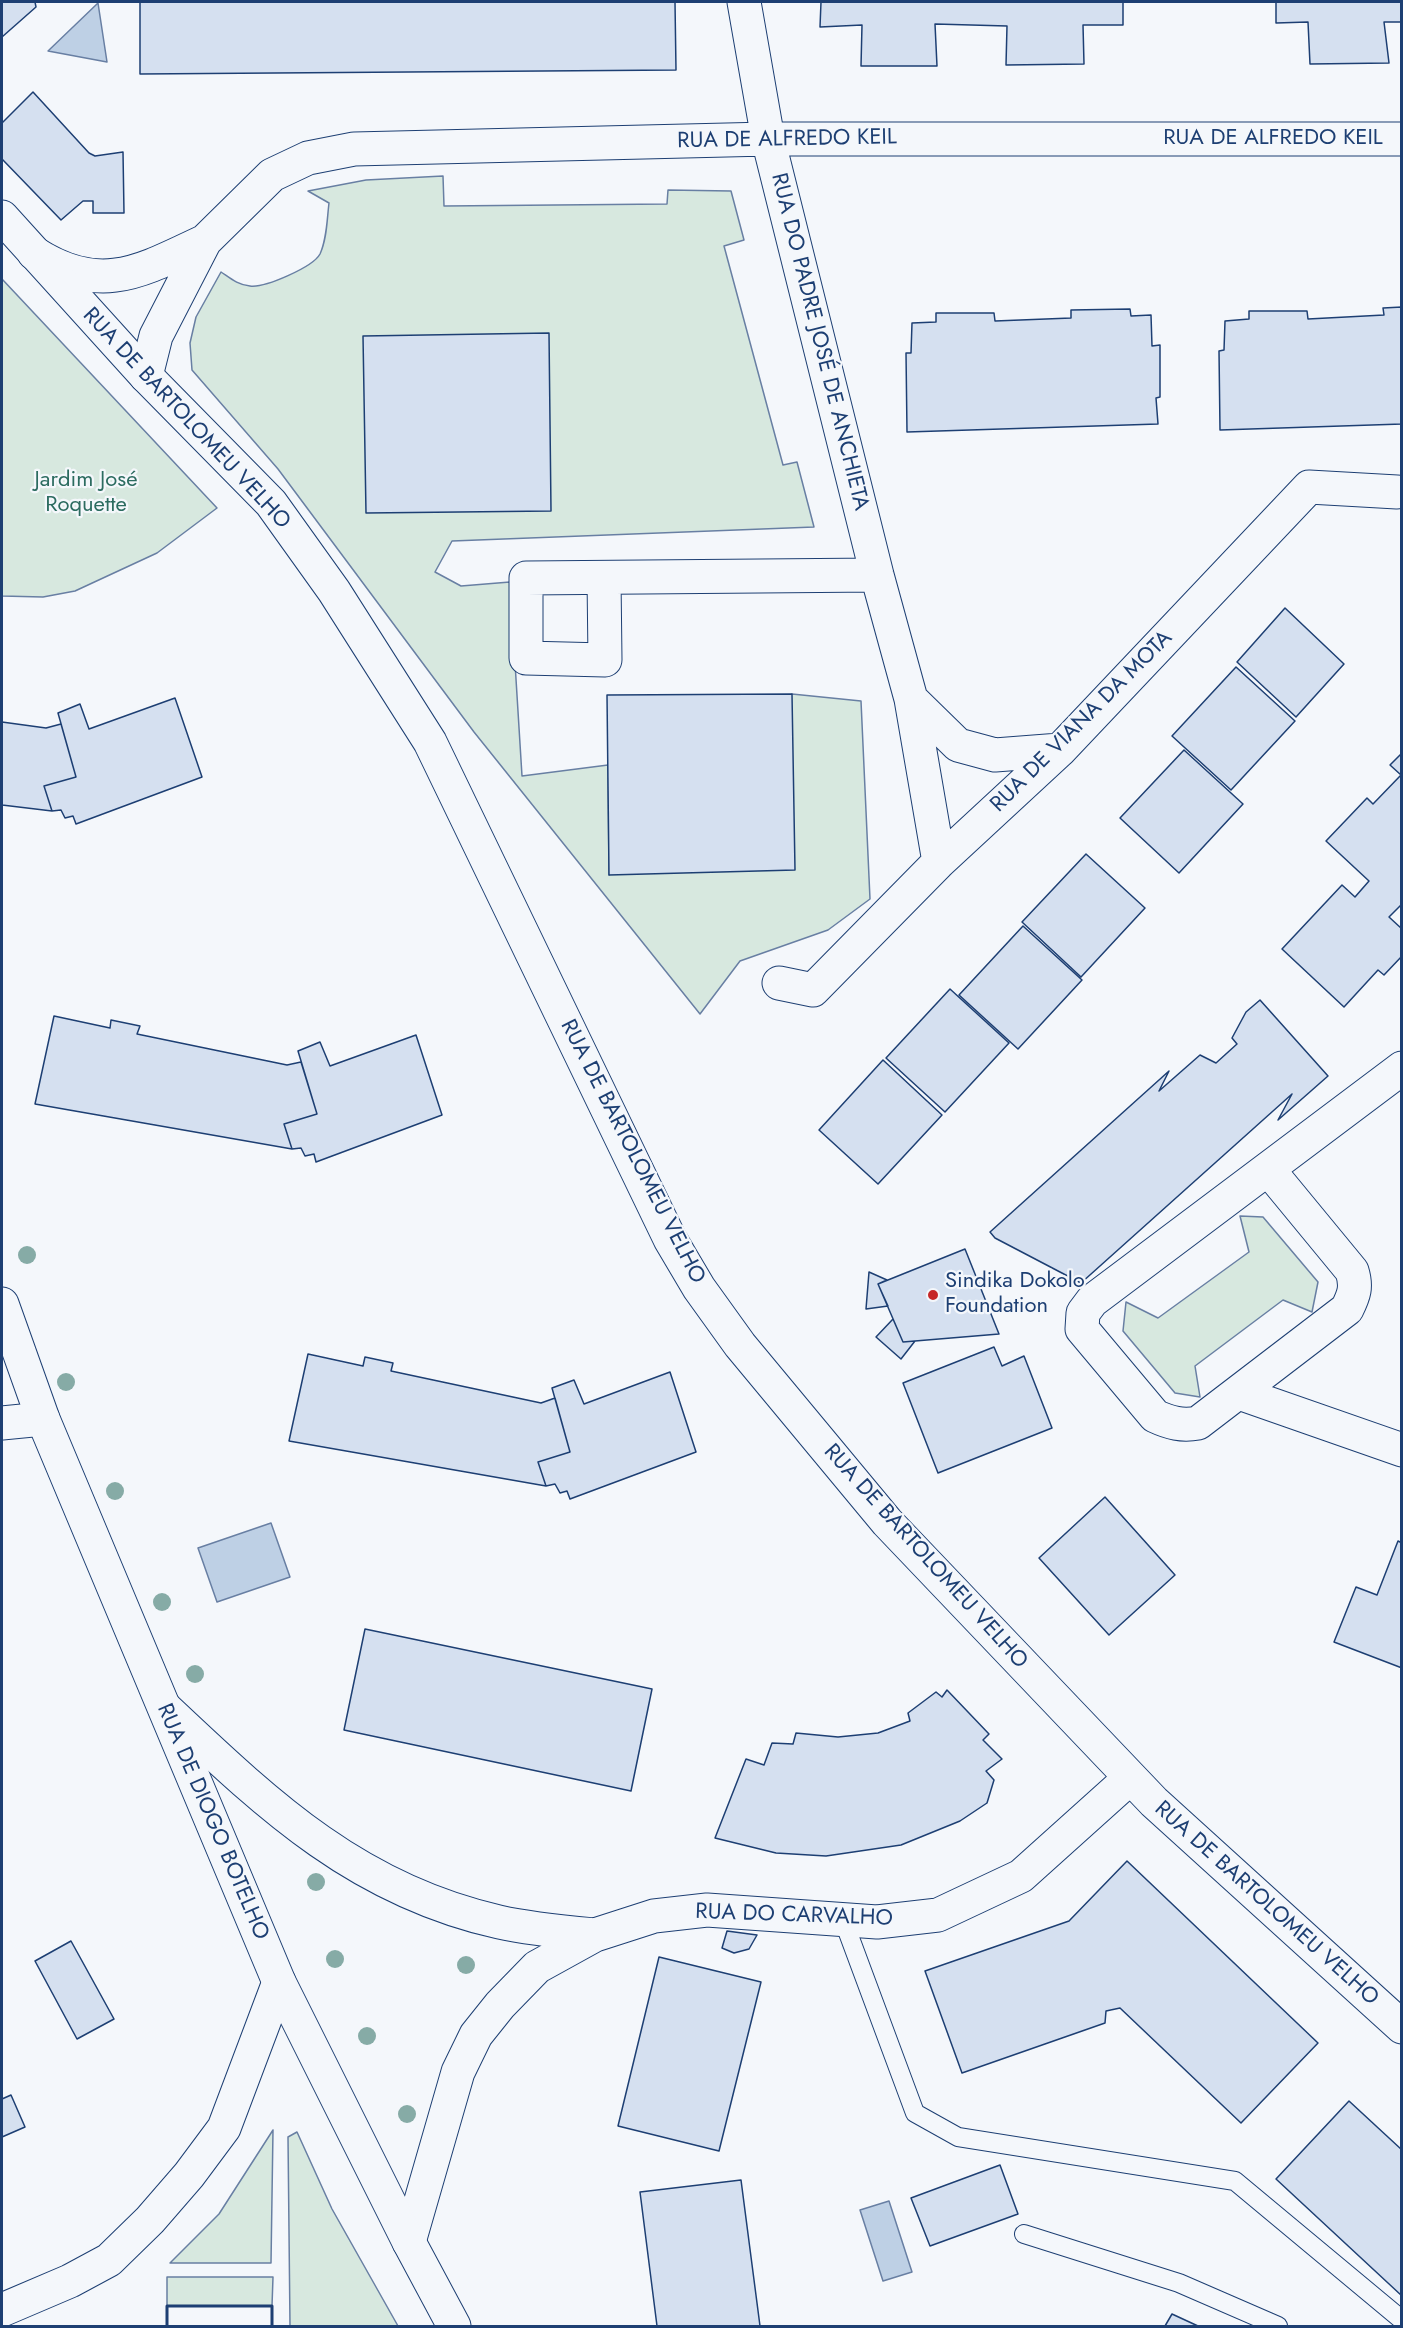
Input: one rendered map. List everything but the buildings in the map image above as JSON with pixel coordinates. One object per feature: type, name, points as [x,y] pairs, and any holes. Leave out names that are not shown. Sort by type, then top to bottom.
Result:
[{"type":"street","name":"RUA DO PADRE JOSÉ DE ANCHIETA","points":[[744,2],[768,139],[877,575],[911,699],[939,862]]},
{"type":"street","name":"RUA DE ALFREDO KEIL","points":[[146,376],[156,336],[205,241],[272,175],[308,158],[354,148],[768,139],[1401,139]]},
{"type":"street","name":"RUA DE BARTOLOMEU VELHO","points":[[2,217],[14,240],[271,503],[340,601],[430,742],[670,1239],[706,1297],[740,1345],[887,1522],[1130,1778],[1401,2027]]},
{"type":"street","name":"RUA DE ALFREDO KEIL","points":[[14,240],[50,263],[78,273],[104,276],[141,271],[205,241]]},
{"type":"street","name":"RUA DE VIANA DA MOTA","points":[[779,983],[813,990],[939,862],[1060,750],[1309,487],[1397,492]]},
{"type":"street","points":[[604,578],[877,575]]},
{"type":"street","points":[[911,699],[958,745],[995,755],[1060,750]]},
{"type":"street","points":[[1268,1169],[1352,1271],[1356,1284],[1347,1309],[1198,1423],[1185,1426],[1155,1416],[1082,1329],[1083,1313],[1092,1301],[1401,1068]]},
{"type":"street","name":"RUA DE DIOGO BOTELHO","points":[[2,1304],[43,1419],[279,1982],[409,2242],[454,2326]]},
{"type":"street","points":[[1239,1393],[1401,1450]]},
{"type":"street","points":[[2,1423],[43,1419]]},
{"type":"street","name":"RUA DO CARVALHO","points":[[165,1708],[242,1780],[299,1829],[365,1870],[402,1889],[449,1908],[499,1922],[595,1935]]},
{"type":"street","name":"RUA DO CARVALHO","points":[[409,2242],[458,2072],[476,2035],[500,2005],[537,1967],[595,1935],[654,1916],[707,1910],[766,1913],[844,1922],[877,1922],[938,1915],[1021,1876],[1130,1778]]},
{"type":"street","points":[[2,2310],[70,2281],[109,2260],[150,2220],[189,2175],[224,2128],[279,1982]]},
{"type":"lane","points":[[844,1922],[915,2113],[958,2137],[1235,2181],[1401,2320]]},
{"type":"lane","points":[[1024,2234],[1179,2283],[1278,2326]]},
{"type":"green space","points":[[443,176],[444,206],[667,204],[668,190],[731,191],[744,240],[724,246],[783,465],[797,462],[814,527],[452,541],[435,572],[461,586],[510,582],[522,776],[608,765],[609,875],[792,694],[861,701],[870,899],[828,930],[740,961],[700,1014],[474,732],[278,469],[192,370],[190,343],[196,317],[221,272],[234,281],[257,286],[299,270],[320,254],[329,203],[308,191],[366,180]]},
{"type":"green space","name":"Jardim José Roquette","points":[[2,279],[217,508],[157,553],[75,591],[43,597],[2,596]]},
{"type":"green space","points":[[1240,1216],[1263,1217],[1318,1282],[1312,1312],[1283,1300],[1195,1366],[1200,1397],[1175,1393],[1123,1331],[1126,1302],[1158,1318],[1249,1252]]},
{"type":"green space","points":[[273,2130],[271,2263],[170,2263],[219,2214]]},
{"type":"green space","points":[[297,2132],[332,2209],[398,2326],[290,2326],[288,2137]]},
{"type":"green space","points":[[167,2277],[273,2277],[272,2306],[167,2306]]},
{"type":"water","points":[[98,3],[107,62],[48,51]]},
{"type":"water","points":[[271,1523],[290,1577],[217,1602],[198,1548]]},
{"type":"water","points":[[889,2201],[912,2272],[883,2281],[860,2210]]},
{"type":"wall","points":[[167,2326],[167,2306],[272,2306],[272,2326]]},
{"type":"place","name":"Sindika Dokolo Foundation","points":[[933,1295]]}]
